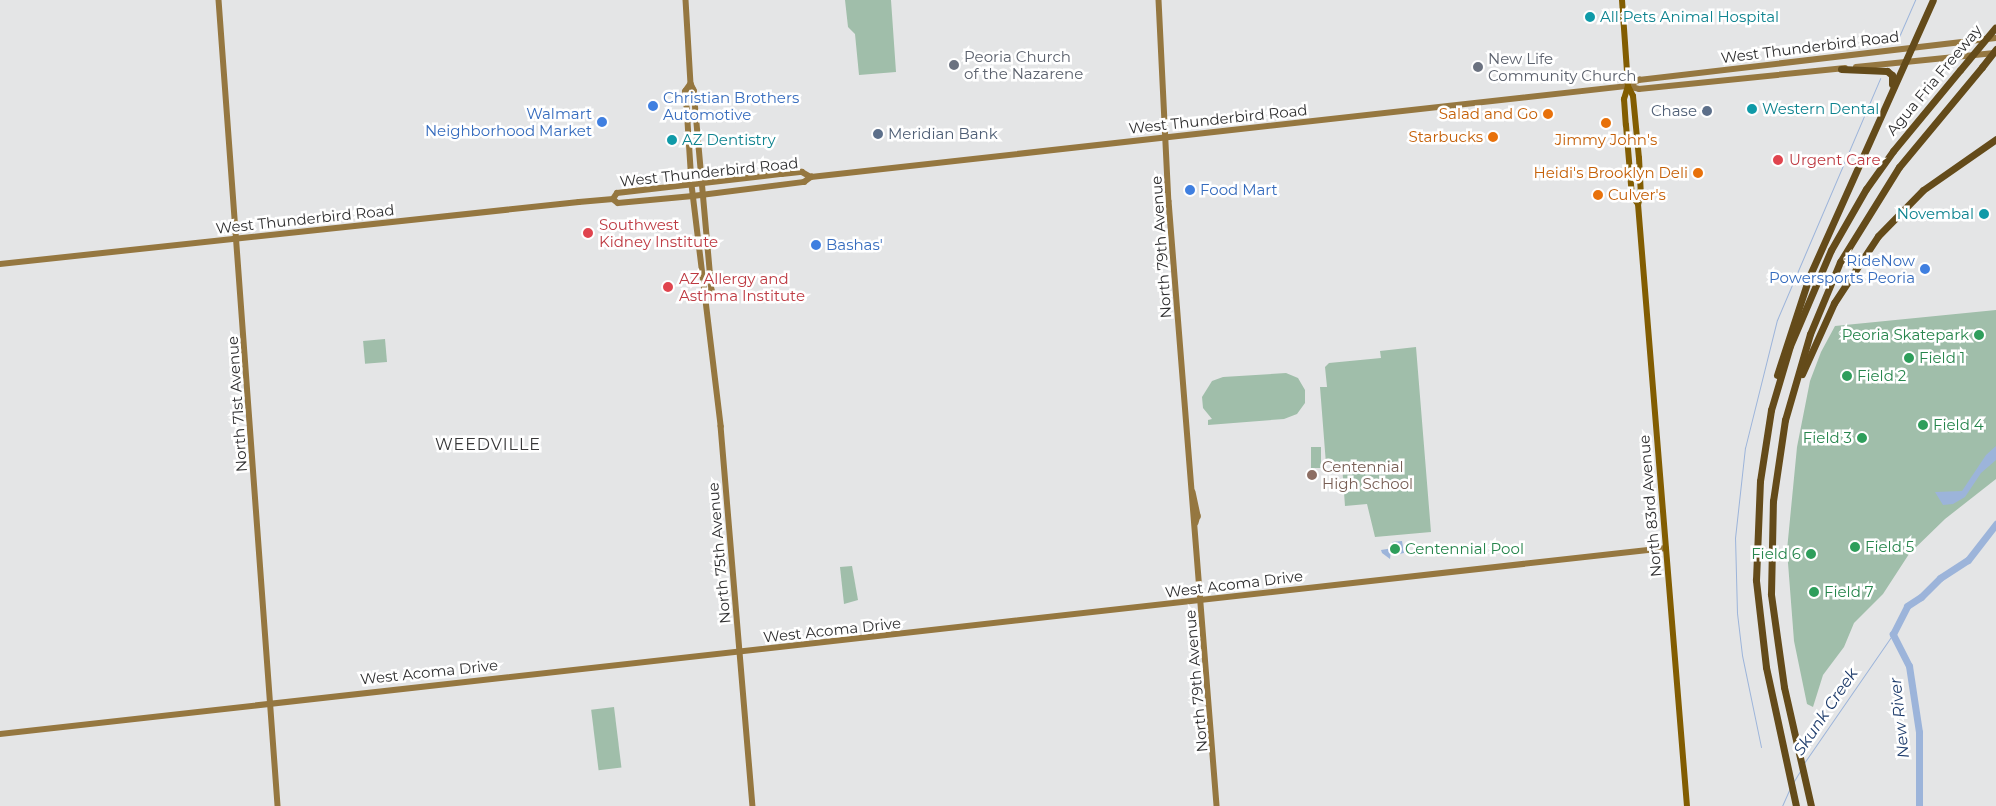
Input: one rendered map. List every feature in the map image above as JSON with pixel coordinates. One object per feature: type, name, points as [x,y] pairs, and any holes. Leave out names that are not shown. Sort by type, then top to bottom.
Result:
[{"type":"highway","points":[[1771,410],[1780,360],[1800,301],[1892,89],[1933,0]]},
{"type":"highway","name":"Agua Fria Freeway","points":[[1796,806],[1766,667],[1756,580],[1760,481],[1771,410],[1790,346],[1831,250],[1893,151],[1995,28]]},
{"type":"highway","name":"Agua Fria Freeway","points":[[1811,806],[1792,728],[1775,627],[1771,564],[1779,450],[1792,392],[1810,334],[1840,262],[1899,167],[1996,51]]},
{"type":"highway","points":[[1841,69],[1887,71],[1892,75],[1892,89]]},
{"type":"highway","points":[[1792,392],[1837,297],[1878,236],[1923,190],[1996,138]]},
{"type":"main road","name":"North 71st Avenue","points":[[219,0],[268,640],[269,703],[278,806]]},
{"type":"main road","name":"North 75th Avenue","points":[[686,0],[691,84],[694,90],[712,290],[708,299],[753,806]]},
{"type":"main road","name":"North 79th Avenue","points":[[1159,0],[1166,138],[1193,492],[1198,516],[1196,523],[1217,806]]},
{"type":"main road","name":"North 83rd Avenue","points":[[1622,0],[1628,86],[1624,99],[1627,138],[1632,196],[1638,204],[1687,806]]},
{"type":"main road","name":"West Thunderbird Road","points":[[1628,86],[1639,80],[1837,59],[1911,47],[1996,38]]},
{"type":"main road","name":"West Thunderbird Road","points":[[0,264],[613,199],[618,203],[693,196],[804,182],[811,177],[1628,86],[1639,89],[1996,51]]},
{"type":"main road","name":"North 75th Avenue","points":[[691,84],[686,91],[692,185],[699,264],[703,292],[708,299]]},
{"type":"main road","name":"West Thunderbird Road","points":[[613,199],[616,193],[802,172],[811,177]]},
{"type":"main road","name":"West Acoma Drive","points":[[0,734],[1666,548]]},
{"type":"green space","points":[[845,0],[891,0],[896,72],[859,75],[855,34],[848,27]]},
{"type":"green space","points":[[1996,310],[1996,479],[1945,519],[1909,554],[1883,594],[1854,623],[1844,647],[1823,675],[1813,707],[1807,704],[1794,641],[1787,550],[1797,447],[1810,381],[1821,352],[1835,326]]},
{"type":"green space","points":[[385,339],[387,362],[365,364],[363,341]]},
{"type":"green space","points":[[1416,347],[1431,532],[1375,537],[1367,504],[1345,506],[1342,465],[1362,461],[1326,464],[1320,387],[1327,387],[1325,367],[1329,363],[1381,358],[1380,351]]},
{"type":"green space","points":[[1286,373],[1298,378],[1305,390],[1305,403],[1297,414],[1284,419],[1208,425],[1208,420],[1212,419],[1203,408],[1202,397],[1212,381],[1223,377]]},
{"type":"green space","points":[[1311,447],[1321,447],[1321,468],[1311,468]]},
{"type":"green space","points":[[852,566],[858,600],[844,604],[840,567]]},
{"type":"green space","points":[[614,707],[621,768],[599,770],[591,710]]},
{"type":"water","points":[[1996,446],[1996,460],[1981,473],[1965,497],[1953,504],[1943,505],[1935,492],[1962,491],[1986,455]]},
{"type":"water","name":"Centennial Pool","points":[[1402,541],[1404,553],[1394,555],[1391,551],[1390,559],[1382,553],[1381,550],[1393,548],[1392,542]]},
{"type":"waterway","points":[[1898,39],[1915,0]]},
{"type":"waterway","points":[[1761,747],[1742,655],[1737,613],[1735,538],[1745,448],[1777,320],[1880,78]]},
{"type":"waterway","name":"New River","points":[[1919,806],[1919,732],[1909,666],[1893,634],[1907,606],[1921,597],[1940,578],[1968,560],[1996,524]]},
{"type":"waterway","name":"Skunk Creek","points":[[1804,763],[1893,634]]},
{"type":"waterway","name":"Skunk Creek","points":[[1794,781],[1800,771]]},
{"type":"waterway","name":"Skunk Creek","points":[[1782,806],[1790,788]]},
{"type":"place","name":"All Pets Animal Hospital","points":[[1590,17]]},
{"type":"place","name":"Peoria Church of the Nazarene","points":[[954,65]]},
{"type":"place","name":"New Life Community Church","points":[[1478,67]]},
{"type":"place","name":"Christian Brothers Automotive","points":[[653,106]]},
{"type":"place","name":"Western Dental","points":[[1752,109]]},
{"type":"place","name":"Chase","points":[[1707,111]]},
{"type":"place","name":"Salad and Go","points":[[1548,114]]},
{"type":"place","name":"Walmart Neighborhood Market","points":[[602,122]]},
{"type":"place","name":"Jimmy John's","points":[[1606,123]]},
{"type":"place","name":"Meridian Bank","points":[[878,134]]},
{"type":"place","name":"Starbucks","points":[[1493,137]]},
{"type":"place","name":"AZ Dentistry","points":[[672,140]]},
{"type":"place","name":"Urgent Care","points":[[1778,160]]},
{"type":"place","name":"Heidi's Brooklyn Deli","points":[[1698,173]]},
{"type":"place","name":"Food Mart","points":[[1190,190]]},
{"type":"place","name":"Culver's","points":[[1598,195]]},
{"type":"place","name":"Novembal","points":[[1984,214]]},
{"type":"place","name":"Southwest Kidney Institute","points":[[588,233]]},
{"type":"place","name":"Bashas'","points":[[816,245]]},
{"type":"place","name":"RideNow Powersports Peoria","points":[[1925,269]]},
{"type":"place","name":"AZ Allergy and Asthma Institute","points":[[668,287]]},
{"type":"place","name":"Peoria Skatepark","points":[[1979,335]]},
{"type":"place","name":"Field 1","points":[[1909,358]]},
{"type":"place","name":"Field 2","points":[[1847,376]]},
{"type":"place","name":"Field 4","points":[[1923,425]]},
{"type":"place","name":"Field 3","points":[[1862,438]]},
{"type":"place","name":"Centennial High School","points":[[1312,475]]},
{"type":"place","name":"Field 5","points":[[1855,547]]},
{"type":"place","name":"Centennial Pool","points":[[1395,549]]},
{"type":"place","name":"Field 6","points":[[1811,554]]},
{"type":"place","name":"Field 7","points":[[1814,592]]},
{"type":"district","name":"WEEDVILLE","points":[[488,445]]}]
